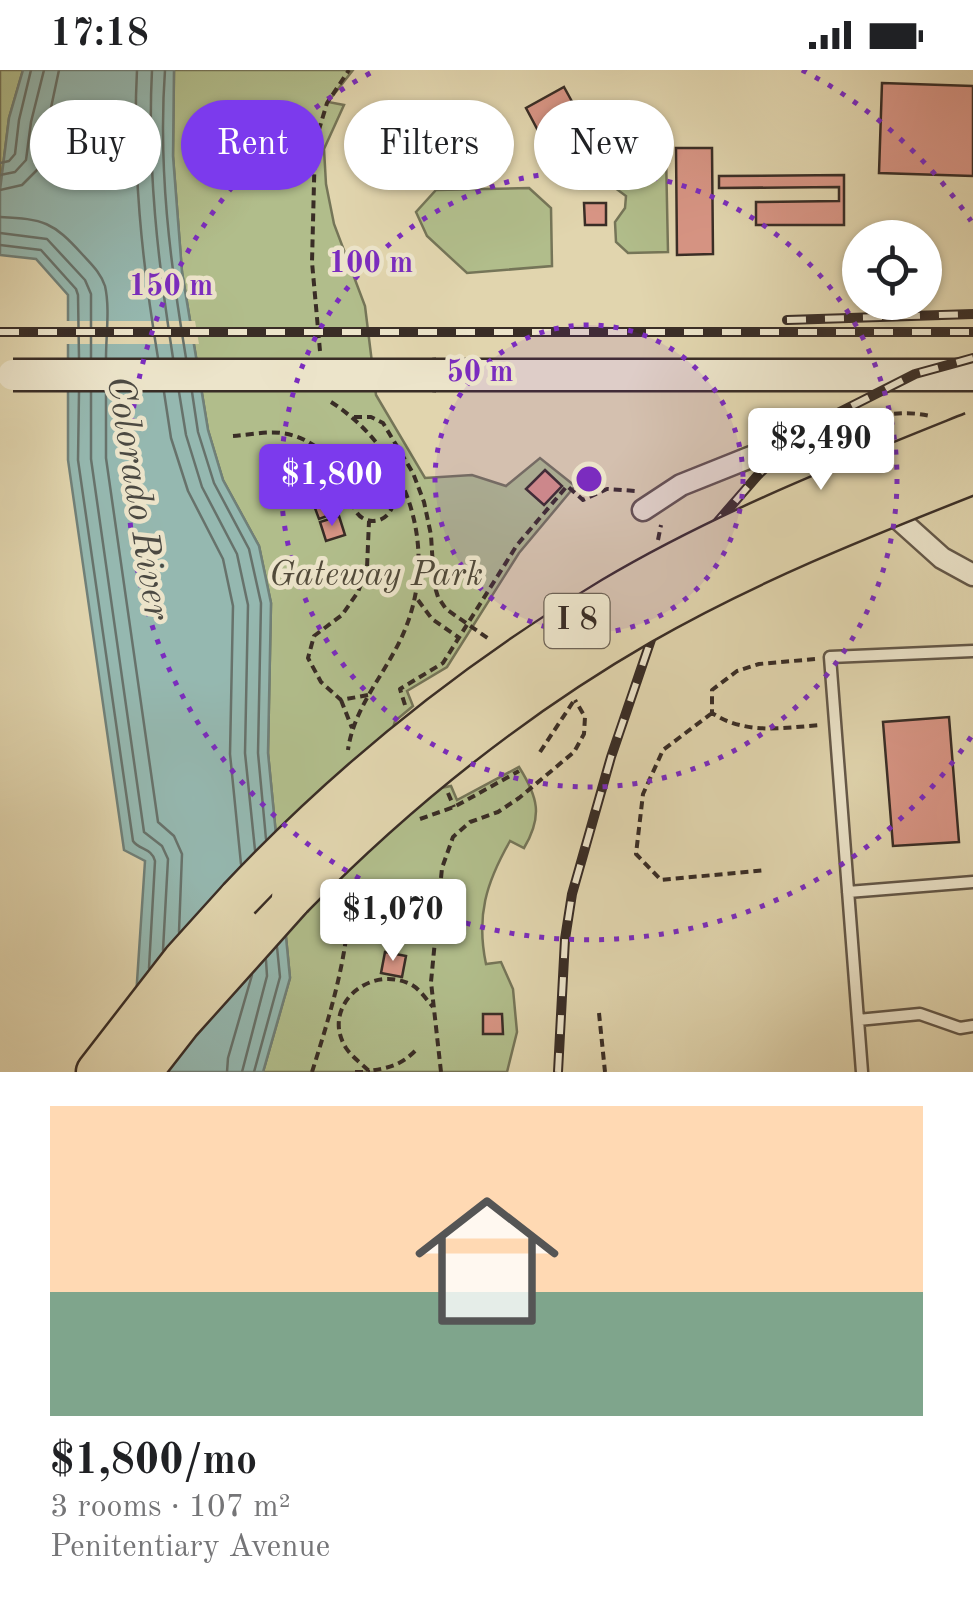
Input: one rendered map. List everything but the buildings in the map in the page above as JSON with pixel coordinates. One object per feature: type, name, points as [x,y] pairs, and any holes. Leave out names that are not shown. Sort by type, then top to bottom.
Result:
[{"type":"highway","name":"I 8","points":[[97,1072],[184,960],[270,867],[333,805],[406,743],[518,659],[614,598],[955,426]]},
{"type":"highway","name":"I 8","points":[[142,1072],[260,929],[355,834],[426,774],[565,672],[639,625],[807,539],[973,472]]},
{"type":"street","points":[[6,375],[973,375]]},
{"type":"street","points":[[640,501],[751,457],[811,459],[854,482],[942,558],[973,574]]},
{"type":"lane","points":[[862,1072],[830,657],[973,651]]},
{"type":"lane","points":[[848,892],[973,882]]},
{"type":"lane","points":[[858,1020],[920,1014],[960,1028],[973,1026]]},
{"type":"path","points":[[321,359],[312,262],[315,143],[328,103],[349,70]]},
{"type":"path","points":[[324,397],[354,416],[402,480],[415,514],[420,555],[416,598],[404,634],[368,695],[348,756]]},
{"type":"path","points":[[744,439],[802,424],[888,413],[914,412],[955,426]]},
{"type":"path","points":[[354,416],[371,417],[383,423],[413,473],[431,535],[438,597],[446,609],[489,640]]},
{"type":"path","points":[[233,436],[282,433],[317,446],[356,489]]},
{"type":"path","points":[[374,480],[386,486],[393,497],[388,516],[382,520],[363,519],[354,508],[356,489],[374,480]]},
{"type":"path","points":[[397,712],[406,706],[400,689],[443,663],[517,546],[567,486],[583,500],[608,489],[640,501]]},
{"type":"path","points":[[393,497],[407,493]]},
{"type":"path","points":[[353,732],[342,700],[320,682],[308,658],[314,636],[342,616],[358,592],[367,568],[369,521]]},
{"type":"path","points":[[416,598],[432,619],[458,636]]},
{"type":"path","points":[[712,713],[712,690],[737,671],[759,664],[830,657]]},
{"type":"path","points":[[342,700],[368,695]]},
{"type":"path","points":[[442,1072],[432,982],[442,868],[453,838],[470,822],[498,812],[520,798],[574,752],[584,734],[585,717],[575,700]]},
{"type":"path","points":[[712,713],[729,724],[761,729],[835,724]]},
{"type":"path","points":[[712,713],[663,750],[643,794],[636,854],[661,880],[766,870]]},
{"type":"path","points":[[413,822],[454,807],[519,772]]},
{"type":"path","points":[[448,792],[454,807]]},
{"type":"path","points":[[312,1072],[345,940],[349,874]]},
{"type":"path","points":[[350,891],[355,880]]},
{"type":"path","points":[[371,1072],[347,1050],[342,1037],[342,1014],[350,992],[377,981],[395,980],[410,984],[433,1007]]},
{"type":"path","points":[[330,1010],[342,1014]]},
{"type":"path","points":[[599,1013],[605,1072]]},
{"type":"path","points":[[355,1072],[391,1068],[416,1051]]},
{"type":"green space","points":[[0,70],[23,70],[9,118],[0,190]]},
{"type":"green space","name":"Gateway Park","points":[[174,70],[353,70],[328,102],[344,105],[324,149],[326,184],[334,224],[365,306],[376,395],[425,478],[472,475],[506,486],[540,458],[575,486],[519,553],[447,667],[407,691],[413,706],[395,721],[388,745],[419,792],[451,786],[457,800],[519,767],[534,797],[536,816],[530,837],[524,848],[510,841],[489,886],[483,915],[486,964],[501,962],[513,989],[517,1032],[507,1072],[263,1072],[290,978],[268,753],[271,603],[259,546],[223,480],[208,430],[182,272],[173,156]]},
{"type":"green space","points":[[529,188],[551,208],[552,266],[467,273],[427,236],[416,212],[436,190]]},
{"type":"green space","points":[[618,190],[667,190],[668,252],[628,253],[616,242],[615,222],[625,208],[626,196]]},
{"type":"water","name":"Colorado River","points":[[23,70],[174,70],[173,156],[182,272],[208,430],[223,480],[259,546],[271,603],[268,753],[290,978],[263,1072],[131,1072],[145,861],[124,850],[68,460],[68,295],[36,259],[0,255],[0,190],[9,118]]},
{"type":"pier","points":[[63,321],[195,321],[199,344],[64,344]]},
{"type":"railway","points":[[787,320],[973,314]]},
{"type":"railway","points":[[0,332],[973,332]]},
{"type":"railway","points":[[558,1072],[565,939],[572,894],[611,757],[655,628],[706,535],[758,475],[794,441],[834,415],[915,374],[973,358]]}]
